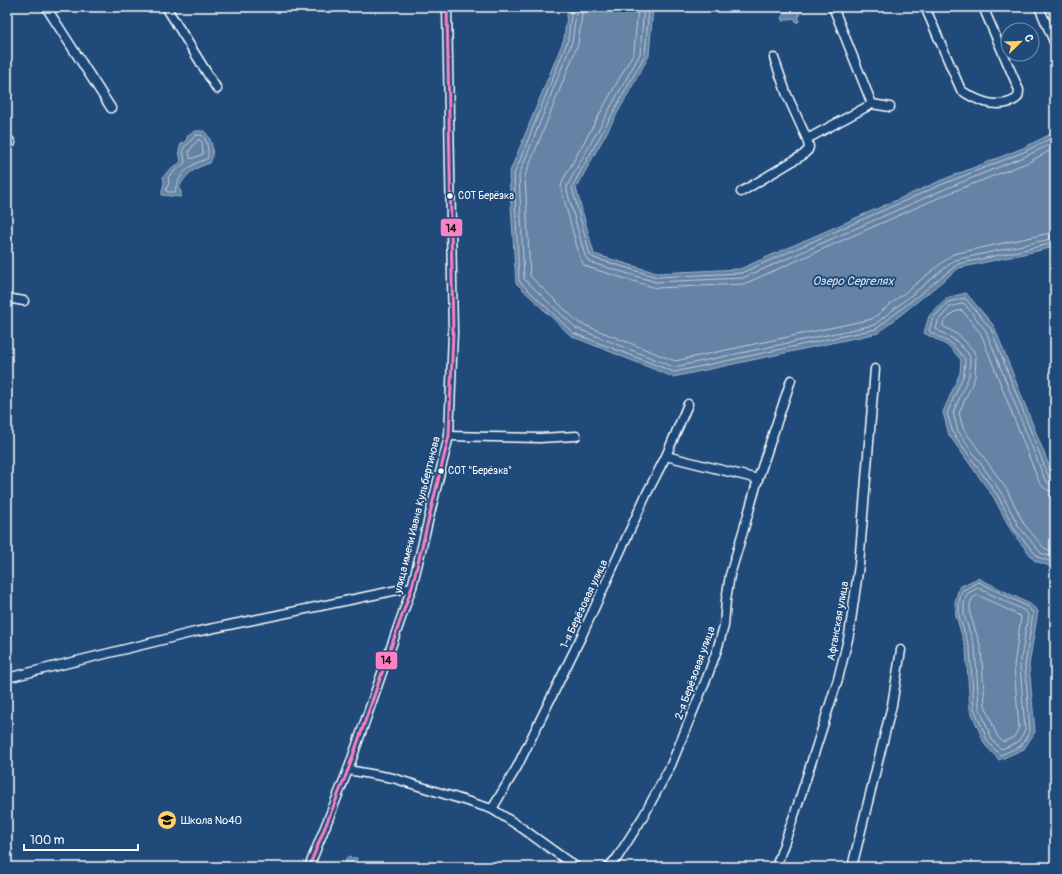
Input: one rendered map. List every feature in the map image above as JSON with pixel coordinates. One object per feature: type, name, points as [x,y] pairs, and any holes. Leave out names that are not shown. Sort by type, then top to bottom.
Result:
[{"type":"street","points":[[46,7],[111,108]]},
{"type":"street","points":[[166,7],[217,89]]},
{"type":"street","name":"улица имени Ивана Кульбертинова","points":[[309,867],[348,770],[412,587],[449,436],[453,332],[447,7]]},
{"type":"street","points":[[834,7],[872,104]]},
{"type":"street","points":[[925,7],[961,90],[979,100],[992,104],[1002,104],[1016,99],[1019,96],[1019,90],[982,7]]},
{"type":"street","points":[[1039,7],[1055,44]]},
{"type":"street","points":[[741,192],[803,155],[810,147],[787,95],[774,58]]},
{"type":"street","points":[[807,139],[872,104],[890,107]]},
{"type":"street","points":[[7,298],[24,301]]},
{"type":"street","name":"Афганская улица","points":[[776,867],[838,679],[849,634],[859,565],[875,370]]},
{"type":"street","name":"2-я Берёзовая улица","points":[[608,867],[617,858],[643,817],[671,766],[708,675],[724,626],[730,575],[758,479],[791,380]]},
{"type":"street","name":"1-я Берёзовая улица","points":[[492,809],[517,767],[582,635],[646,495],[666,456],[688,404]]},
{"type":"street","points":[[449,436],[540,438],[576,436]]},
{"type":"street","points":[[666,456],[758,479]]},
{"type":"street","points":[[7,678],[195,632],[412,587]]},
{"type":"street","points":[[852,867],[892,705],[901,650]]},
{"type":"street","points":[[348,770],[393,778],[492,809],[519,826],[576,867]]},
{"type":"water","name":"Озеро Сергелях","points":[[568,7],[653,7],[649,56],[576,188],[594,254],[657,273],[740,269],[942,180],[1023,148],[1055,132],[1055,247],[959,268],[878,333],[673,377],[571,336],[516,283],[509,174],[564,39]]},
{"type":"water","points":[[783,7],[804,7],[799,15],[799,21],[797,23],[794,18],[783,22]]},
{"type":"water","points":[[196,131],[204,131],[211,142],[212,159],[210,163],[196,169],[184,179],[179,188],[181,197],[162,195],[164,182],[163,177],[168,171],[181,162],[179,150],[181,144],[186,141],[188,135]]},
{"type":"water","points":[[966,293],[994,326],[1055,481],[1055,564],[1049,566],[1035,561],[1012,532],[994,498],[949,435],[943,412],[960,373],[961,360],[950,347],[924,333],[929,316],[946,298]]},
{"type":"water","points":[[978,578],[1030,604],[1038,611],[1029,665],[1035,732],[1024,749],[999,760],[985,745],[970,709],[966,649],[956,616],[955,602],[959,587]]},
{"type":"water","points":[[347,857],[357,858],[355,867],[344,867]]},
{"type":"transit line","name":"14","points":[[309,867],[348,770],[412,587],[449,436],[453,332],[447,7]]},
{"type":"place","name":"СОТ Берёзка","points":[[450,196]]},
{"type":"place","name":"СОТ \"Берёзка\"","points":[[441,471]]},
{"type":"place","name":"Школа №40","points":[[167,820]]}]
